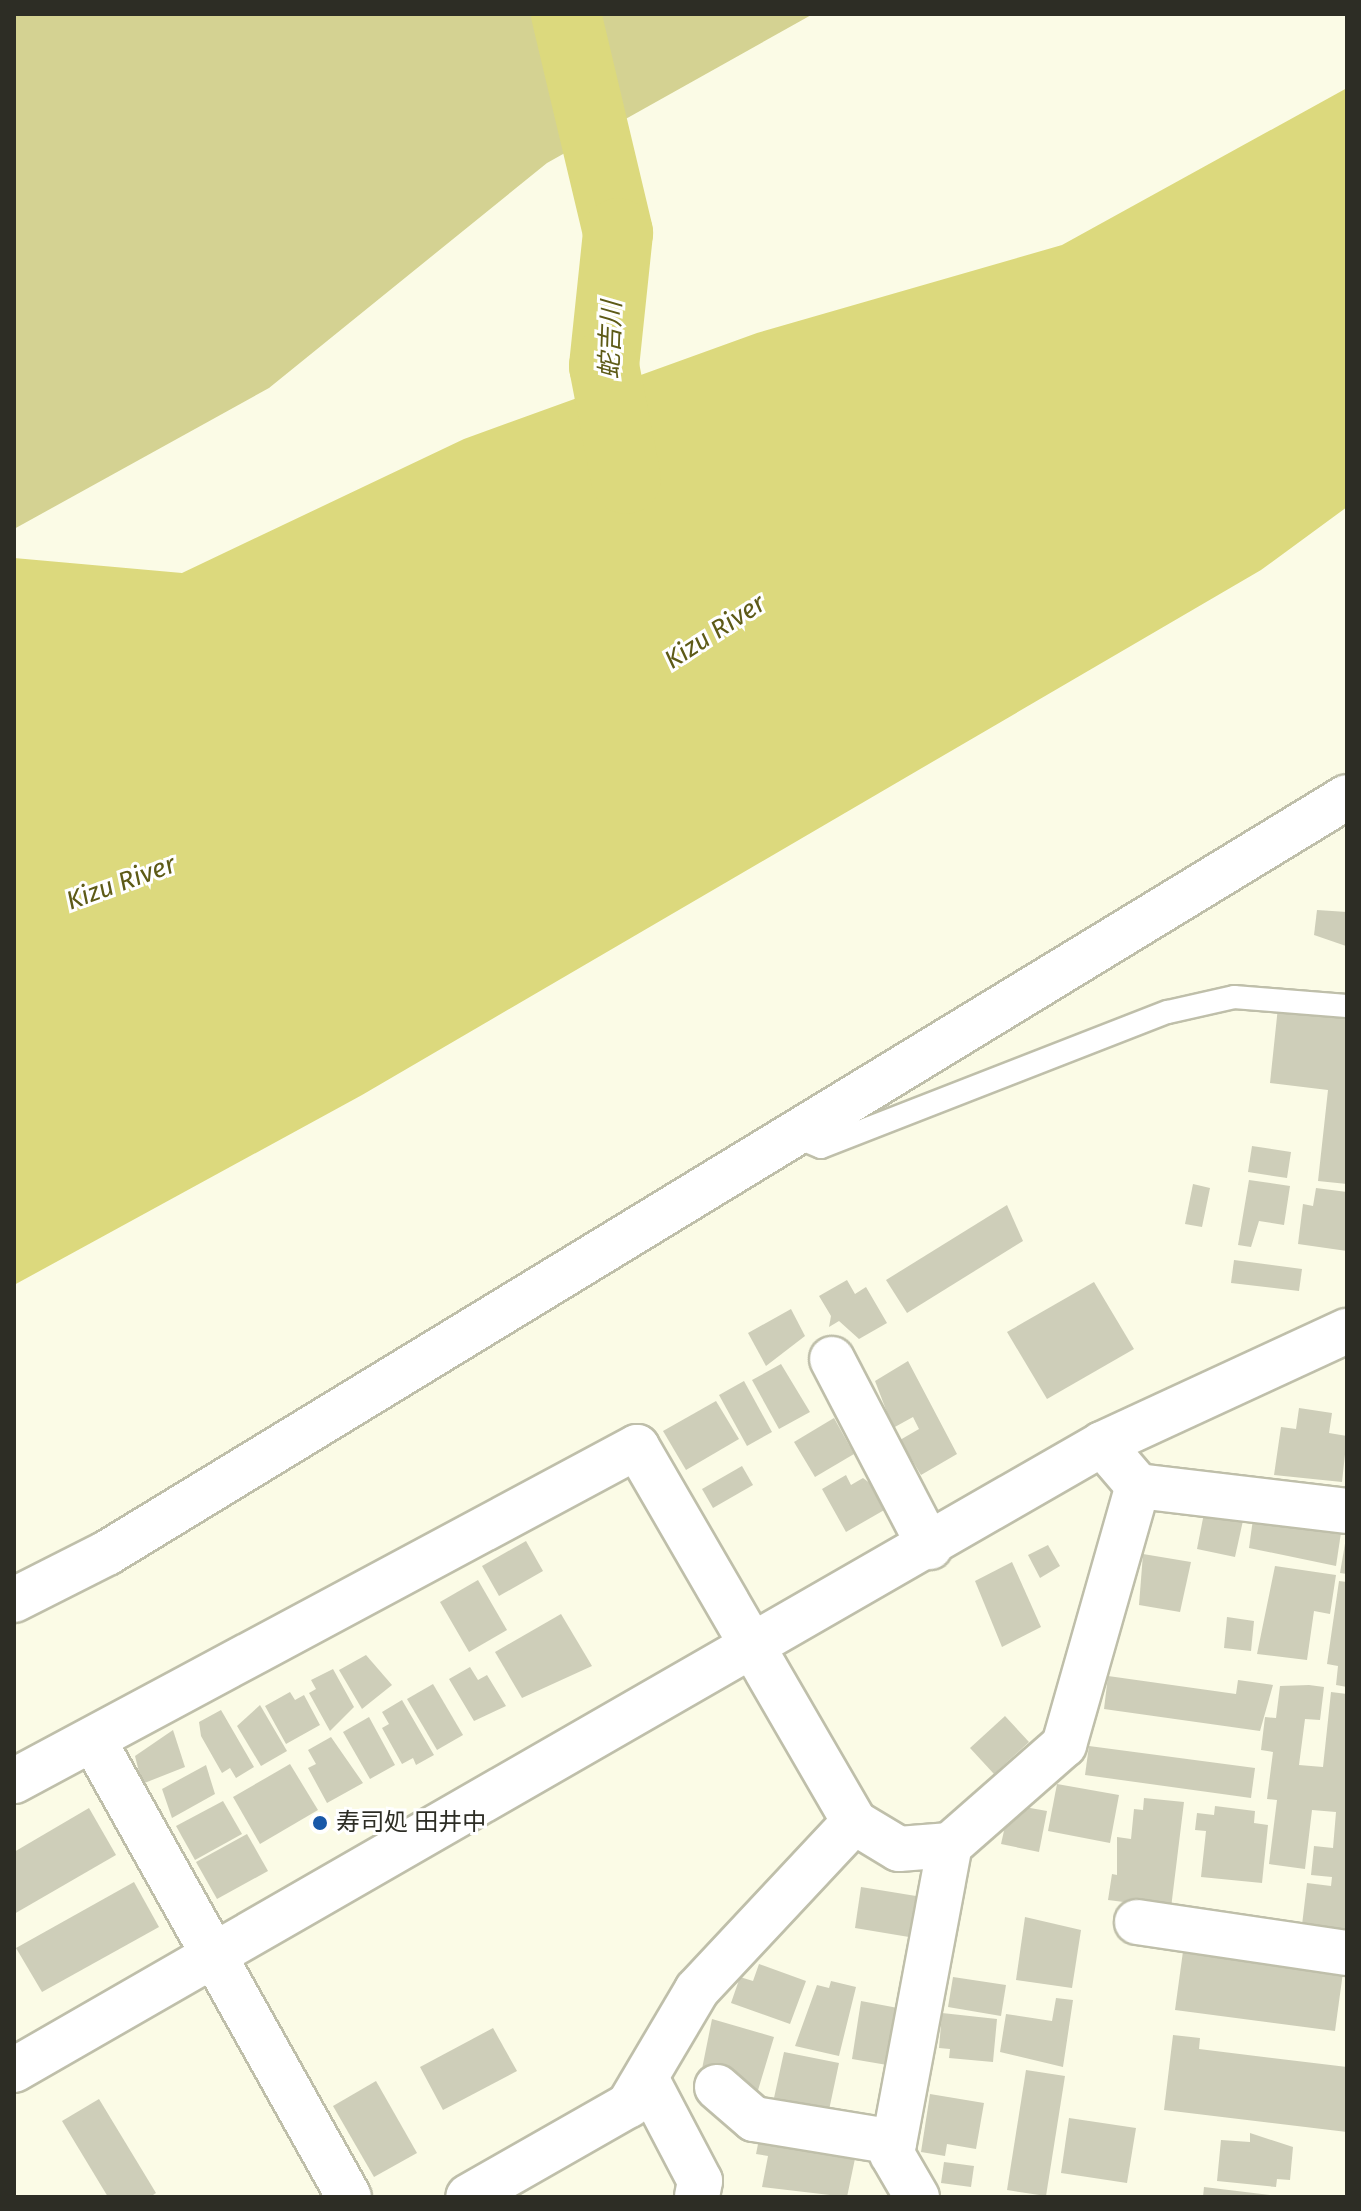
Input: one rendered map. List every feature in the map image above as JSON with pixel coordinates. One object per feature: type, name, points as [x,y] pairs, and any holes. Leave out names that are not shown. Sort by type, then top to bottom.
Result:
[{"type":"street","points":[[14,1600],[107,1553],[1347,797]]},
{"type":"street","points":[[14,2070],[930,1547],[1102,1444],[1347,1331]]},
{"type":"street","points":[[832,1359],[930,1547]]},
{"type":"street","points":[[1102,1444],[1138,1486],[1347,1511]]},
{"type":"street","points":[[14,1781],[95,1743],[637,1447],[854,1822],[899,1849],[950,1845],[1064,1745],[1138,1486]]},
{"type":"street","points":[[95,1743],[349,2197]]},
{"type":"street","points":[[468,2197],[629,2105],[647,2080],[697,1990],[854,1822]]},
{"type":"street","points":[[917,2197],[892,2154],[950,1845]]},
{"type":"street","points":[[1137,1922],[1347,1953]]},
{"type":"street","points":[[647,2080],[700,2181],[697,2197]]},
{"type":"street","points":[[717,2087],[754,2119],[894,2142]]},
{"type":"lane","points":[[795,1136],[821,1147],[1168,1012],[1234,997],[1347,1006]]},
{"type":"shaded area","points":[[14,14],[813,14],[547,163],[269,388],[14,529]]},
{"type":"water","name":"Kizu River","points":[[1347,88],[1347,507],[1261,570],[362,1095],[14,1285],[14,558],[182,573],[464,439],[757,333],[1062,245]]},
{"type":"building","points":[[1317,910],[1347,912],[1346,946],[1314,935]]},
{"type":"building","points":[[1278,1007],[1347,1014],[1347,1184],[1318,1181],[1328,1090],[1270,1083]]},
{"type":"building","points":[[1252,1146],[1291,1152],[1287,1178],[1248,1172]]},
{"type":"building","points":[[1249,1180],[1290,1186],[1284,1225],[1259,1221],[1251,1247],[1238,1245]]},
{"type":"building","points":[[1193,1184],[1210,1188],[1202,1227],[1185,1224]]},
{"type":"building","points":[[1316,1188],[1347,1192],[1347,1251],[1298,1244],[1303,1204],[1313,1206]]},
{"type":"building","points":[[1007,1205],[1023,1241],[907,1313],[886,1280]]},
{"type":"building","points":[[1234,1260],[1302,1269],[1299,1291],[1231,1283]]},
{"type":"building","points":[[847,1280],[855,1294],[866,1287],[887,1323],[859,1339],[839,1321],[829,1327],[831,1316],[819,1296]]},
{"type":"building","points":[[1094,1282],[1134,1349],[1047,1399],[1007,1332]]},
{"type":"building","points":[[791,1309],[805,1336],[766,1366],[748,1333]]},
{"type":"building","points":[[908,1361],[957,1454],[921,1475],[900,1440],[919,1429],[913,1417],[893,1428],[875,1381]]},
{"type":"building","points":[[781,1364],[810,1412],[779,1429],[752,1380]]},
{"type":"building","points":[[744,1381],[772,1432],[747,1446],[719,1395]]},
{"type":"building","points":[[716,1401],[739,1439],[686,1470],[663,1431]]},
{"type":"building","points":[[1299,1408],[1332,1413],[1329,1433],[1347,1436],[1342,1482],[1274,1475],[1281,1427],[1296,1429]]},
{"type":"building","points":[[834,1418],[854,1454],[815,1477],[794,1442]]},
{"type":"building","points":[[742,1466],[753,1485],[713,1508],[702,1489]]},
{"type":"building","points":[[846,1475],[851,1485],[863,1478],[871,1484],[886,1509],[846,1532],[822,1489]]},
{"type":"building","points":[[1205,1508],[1244,1516],[1235,1557],[1197,1549]]},
{"type":"building","points":[[1253,1519],[1342,1526],[1336,1566],[1249,1548]]},
{"type":"building","points":[[1347,1532],[1347,1574],[1340,1573]]},
{"type":"building","points":[[526,1541],[543,1571],[499,1596],[482,1566]]},
{"type":"building","points":[[1048,1545],[1060,1566],[1040,1578],[1028,1555]]},
{"type":"building","points":[[1143,1554],[1191,1562],[1180,1612],[1139,1605]]},
{"type":"building","points":[[1012,1562],[1041,1627],[1002,1647],[975,1581]]},
{"type":"building","points":[[1275,1566],[1336,1575],[1330,1614],[1314,1611],[1307,1660],[1257,1654]]},
{"type":"building","points":[[478,1580],[507,1630],[469,1652],[440,1602]]},
{"type":"building","points":[[1339,1581],[1347,1582],[1347,1687],[1336,1685],[1338,1666],[1327,1664]]},
{"type":"building","points":[[561,1614],[592,1666],[522,1698],[495,1652]]},
{"type":"building","points":[[1227,1617],[1254,1621],[1251,1651],[1224,1648]]},
{"type":"building","points":[[366,1655],[392,1685],[362,1709],[339,1670]]},
{"type":"building","points":[[470,1667],[478,1680],[487,1675],[506,1706],[474,1721],[449,1679]]},
{"type":"building","points":[[333,1669],[354,1707],[330,1731],[309,1693],[316,1689],[311,1680]]},
{"type":"building","points":[[1108,1676],[1236,1694],[1238,1680],[1273,1685],[1260,1731],[1104,1709]]},
{"type":"building","points":[[433,1684],[463,1735],[437,1750],[407,1699]]},
{"type":"building","points":[[1280,1686],[1324,1687],[1320,1720],[1305,1719],[1299,1765],[1323,1767],[1331,1692],[1347,1694],[1347,1930],[1302,1925],[1307,1883],[1331,1886],[1332,1877],[1311,1875],[1314,1846],[1333,1848],[1336,1812],[1312,1810],[1305,1869],[1269,1864],[1277,1800],[1267,1799],[1273,1752],[1261,1750],[1265,1717],[1276,1718]]},
{"type":"building","points":[[290,1692],[295,1700],[304,1695],[320,1725],[286,1744],[265,1706]]},
{"type":"building","points":[[402,1700],[434,1755],[416,1765],[413,1758],[402,1764],[382,1728],[389,1724],[382,1712]]},
{"type":"building","points":[[260,1705],[287,1751],[261,1766],[237,1726]]},
{"type":"building","points":[[221,1710],[254,1767],[236,1778],[230,1768],[222,1773],[201,1736],[199,1722]]},
{"type":"building","points":[[1005,1716],[1029,1742],[994,1774],[970,1748]]},
{"type":"building","points":[[369,1717],[395,1765],[370,1779],[343,1732]]},
{"type":"building","points":[[173,1730],[185,1767],[142,1784],[135,1756]]},
{"type":"building","points":[[331,1737],[363,1783],[327,1803],[308,1768],[316,1764],[308,1750]]},
{"type":"building","points":[[1089,1746],[1255,1768],[1251,1798],[1085,1775]]},
{"type":"building","points":[[290,1764],[318,1810],[260,1844],[233,1797]]},
{"type":"building","points":[[206,1765],[215,1794],[172,1818],[162,1789]]},
{"type":"building","points":[[1057,1784],[1119,1795],[1110,1843],[1048,1831]]},
{"type":"building","points":[[1144,1798],[1184,1802],[1171,1908],[1108,1900],[1112,1874],[1117,1875],[1117,1837],[1131,1839],[1134,1809],[1143,1810]]},
{"type":"building","points":[[223,1801],[242,1834],[195,1860],[176,1826]]},
{"type":"building","points":[[1019,1806],[1047,1811],[1039,1852],[1001,1844],[1008,1813]]},
{"type":"building","points":[[1215,1806],[1255,1811],[1254,1823],[1268,1825],[1262,1883],[1201,1877],[1206,1831],[1195,1830],[1197,1813],[1214,1815]]},
{"type":"building","points":[[89,1808],[116,1855],[14,1914],[14,1852]]},
{"type":"building","points":[[247,1834],[268,1871],[217,1899],[196,1862]]},
{"type":"building","points":[[134,1882],[159,1927],[42,1992],[16,1948]]},
{"type":"building","points":[[861,1887],[916,1896],[909,1937],[855,1928]]},
{"type":"building","points":[[1025,1917],[1081,1930],[1072,1988],[1016,1980]]},
{"type":"building","points":[[1184,1944],[1344,1965],[1335,2031],[1175,2010]]},
{"type":"building","points":[[759,1964],[806,1981],[790,2024],[731,2003],[740,1977],[753,1981]]},
{"type":"building","points":[[953,1977],[1006,1985],[1001,2016],[948,2007]]},
{"type":"building","points":[[831,1981],[856,1987],[839,2056],[795,2046],[817,1985],[829,1988]]},
{"type":"building","points":[[1056,1998],[1073,2000],[1063,2067],[1000,2052],[1006,2014],[1052,2021]]},
{"type":"building","points":[[861,2001],[903,2009],[893,2066],[852,2059]]},
{"type":"building","points":[[942,2013],[997,2019],[993,2062],[949,2058],[950,2049],[939,2048]]},
{"type":"building","points":[[712,2019],[774,2037],[756,2097],[736,2079],[702,2069]]},
{"type":"building","points":[[493,2028],[517,2071],[443,2110],[420,2067]]},
{"type":"building","points":[[1173,2035],[1200,2038],[1199,2049],[1347,2067],[1347,2132],[1164,2110]]},
{"type":"building","points":[[784,2052],[839,2063],[829,2110],[774,2098]]},
{"type":"building","points":[[1026,2070],[1065,2076],[1046,2196],[1007,2190]]},
{"type":"building","points":[[376,2081],[417,2153],[374,2177],[333,2106]]},
{"type":"building","points":[[930,2094],[984,2103],[976,2149],[947,2144],[945,2156],[921,2152]]},
{"type":"building","points":[[99,2099],[156,2193],[150,2197],[108,2197],[62,2121]]},
{"type":"building","points":[[1069,2118],[1136,2128],[1127,2183],[1061,2173]]},
{"type":"building","points":[[761,2129],[857,2149],[847,2197],[762,2187],[768,2156],[756,2154]]},
{"type":"building","points":[[1250,2133],[1293,2147],[1290,2180],[1277,2179],[1276,2187],[1217,2181],[1221,2140],[1250,2142]]},
{"type":"building","points":[[944,2162],[974,2166],[971,2187],[941,2183]]},
{"type":"building","points":[[1204,2187],[1270,2195],[1270,2197],[1203,2197]]},
{"type":"waterway","name":"蛇吉川","points":[[566,14],[618,233],[604,366],[626,479]]},
{"type":"place","name":"寿司処 田井中","points":[[320,1823]]}]
